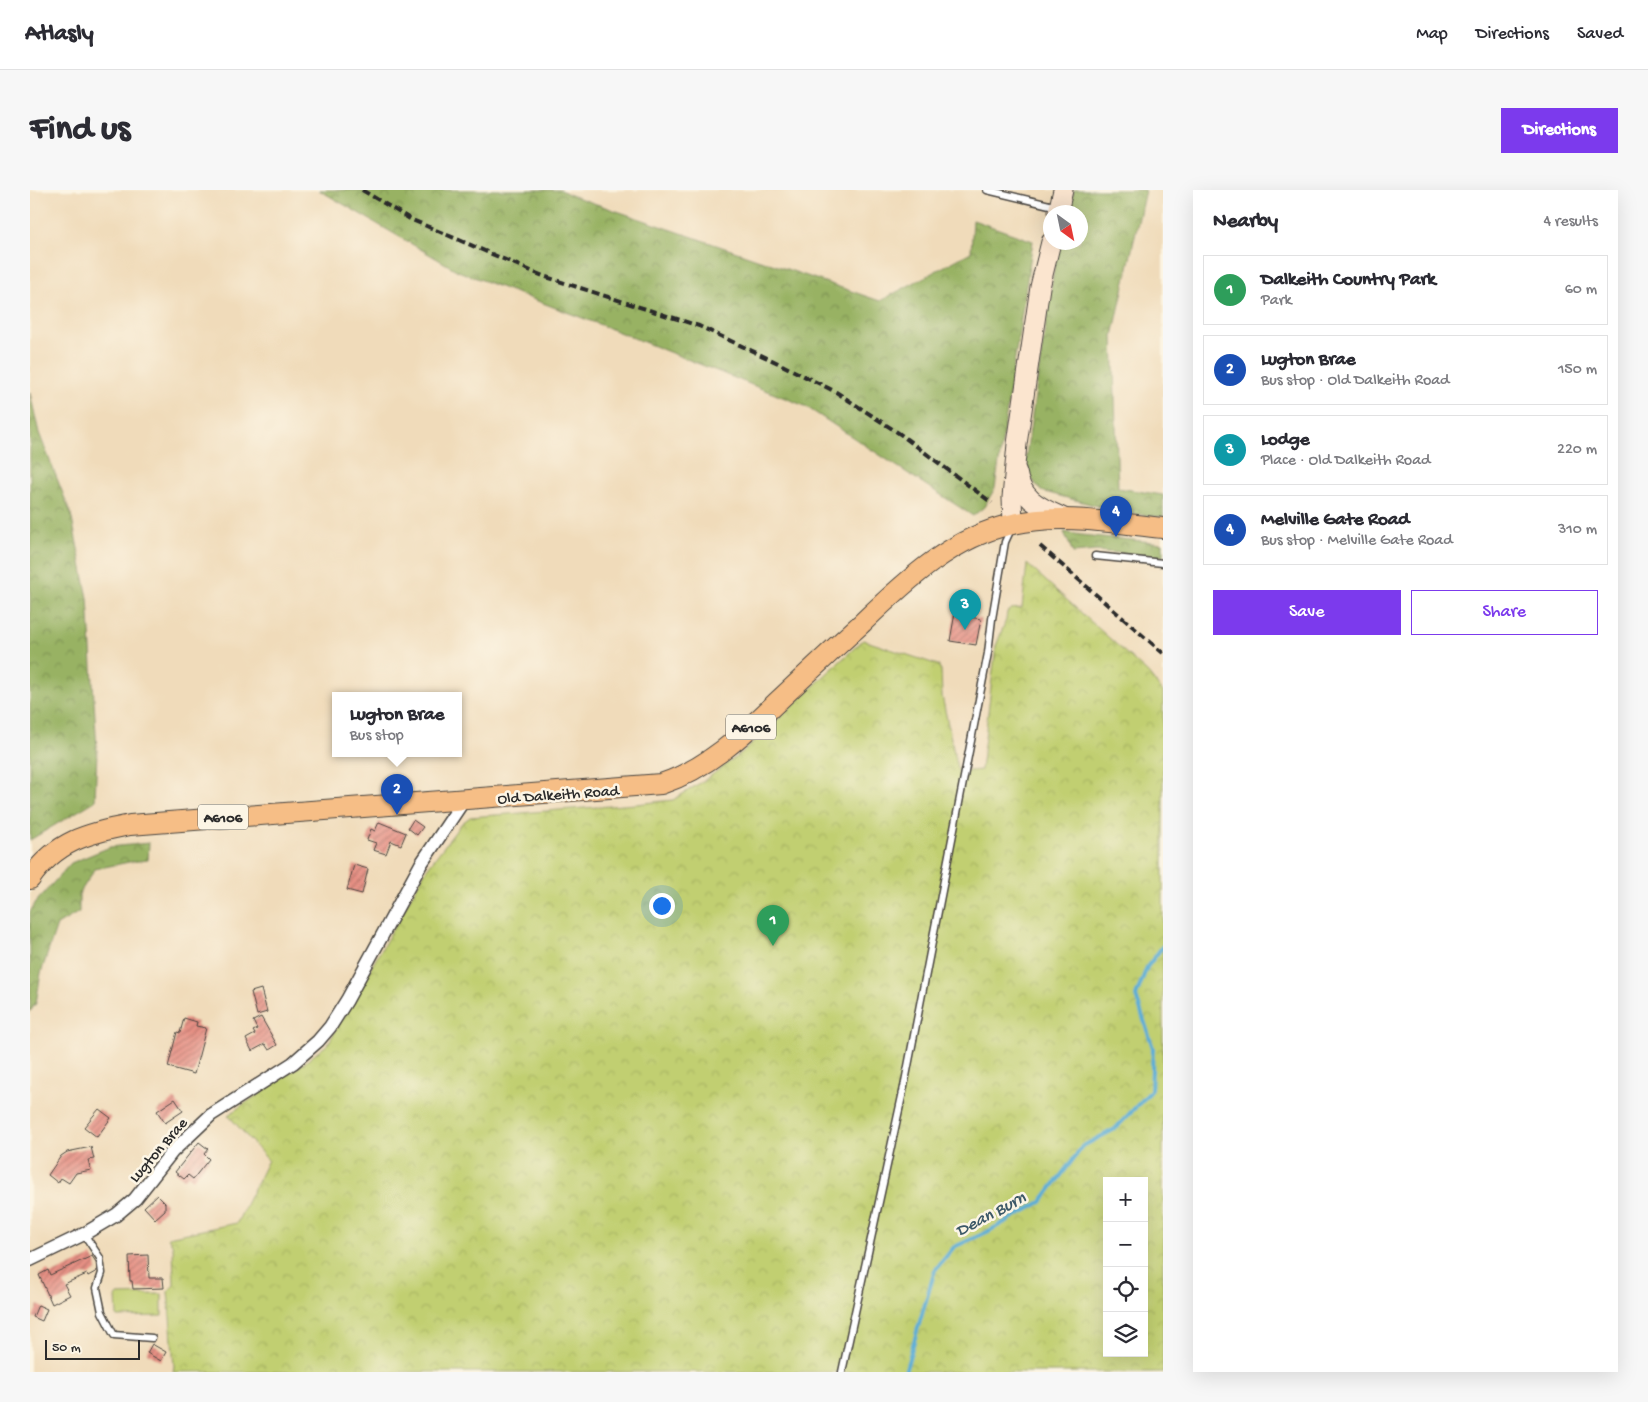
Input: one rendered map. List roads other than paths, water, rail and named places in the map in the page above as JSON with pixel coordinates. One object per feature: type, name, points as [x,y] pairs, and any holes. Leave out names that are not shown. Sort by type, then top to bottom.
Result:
[{"type":"main road","name":"A6106","points":[[1013,524],[1048,519],[1066,519],[1163,528]]},
{"type":"main road","name":"Old Dalkeith Road","points":[[30,879],[54,851],[72,840],[130,825],[648,787],[661,784],[683,776],[702,765],[736,740],[877,608],[924,568],[958,545],[1013,524]]},
{"type":"street","points":[[1013,524],[1012,498],[1015,464],[1040,287],[1049,250]]},
{"type":"street","points":[[1015,464],[1018,480],[1028,498],[1066,519]]},
{"type":"street","name":"Lugton Brae","points":[[30,1260],[84,1234],[116,1215],[135,1199],[188,1135],[212,1115],[292,1063],[318,1041],[330,1027],[346,1000],[421,864],[464,800]]},
{"type":"lane","points":[[988,190],[1060,203]]},
{"type":"lane","points":[[842,1372],[904,1087],[988,653],[1005,542],[1013,524]]},
{"type":"lane","points":[[1095,556],[1163,562]]},
{"type":"lane","points":[[84,1234],[100,1258],[102,1273],[97,1288],[102,1312],[114,1335],[152,1338]]},
{"type":"waterway","name":"Dean Burn","points":[[905,1372],[935,1270],[954,1247],[987,1232],[1041,1202],[1083,1146],[1115,1129],[1151,1091],[1153,1048],[1136,996],[1147,967],[1163,946]]},
{"type":"railway","points":[[362,190],[410,219],[543,276],[699,326],[778,363],[836,392],[900,434],[992,503]]},
{"type":"railway","points":[[1040,546],[1163,653]]},
{"type":"place","name":"Melville Gate Road","points":[[1116,537]]},
{"type":"place","name":"Lodge","points":[[965,630]]},
{"type":"place","name":"Lugton Brae","points":[[397,815]]},
{"type":"place","name":"Dalkeith Country Park","points":[[773,946]]}]
